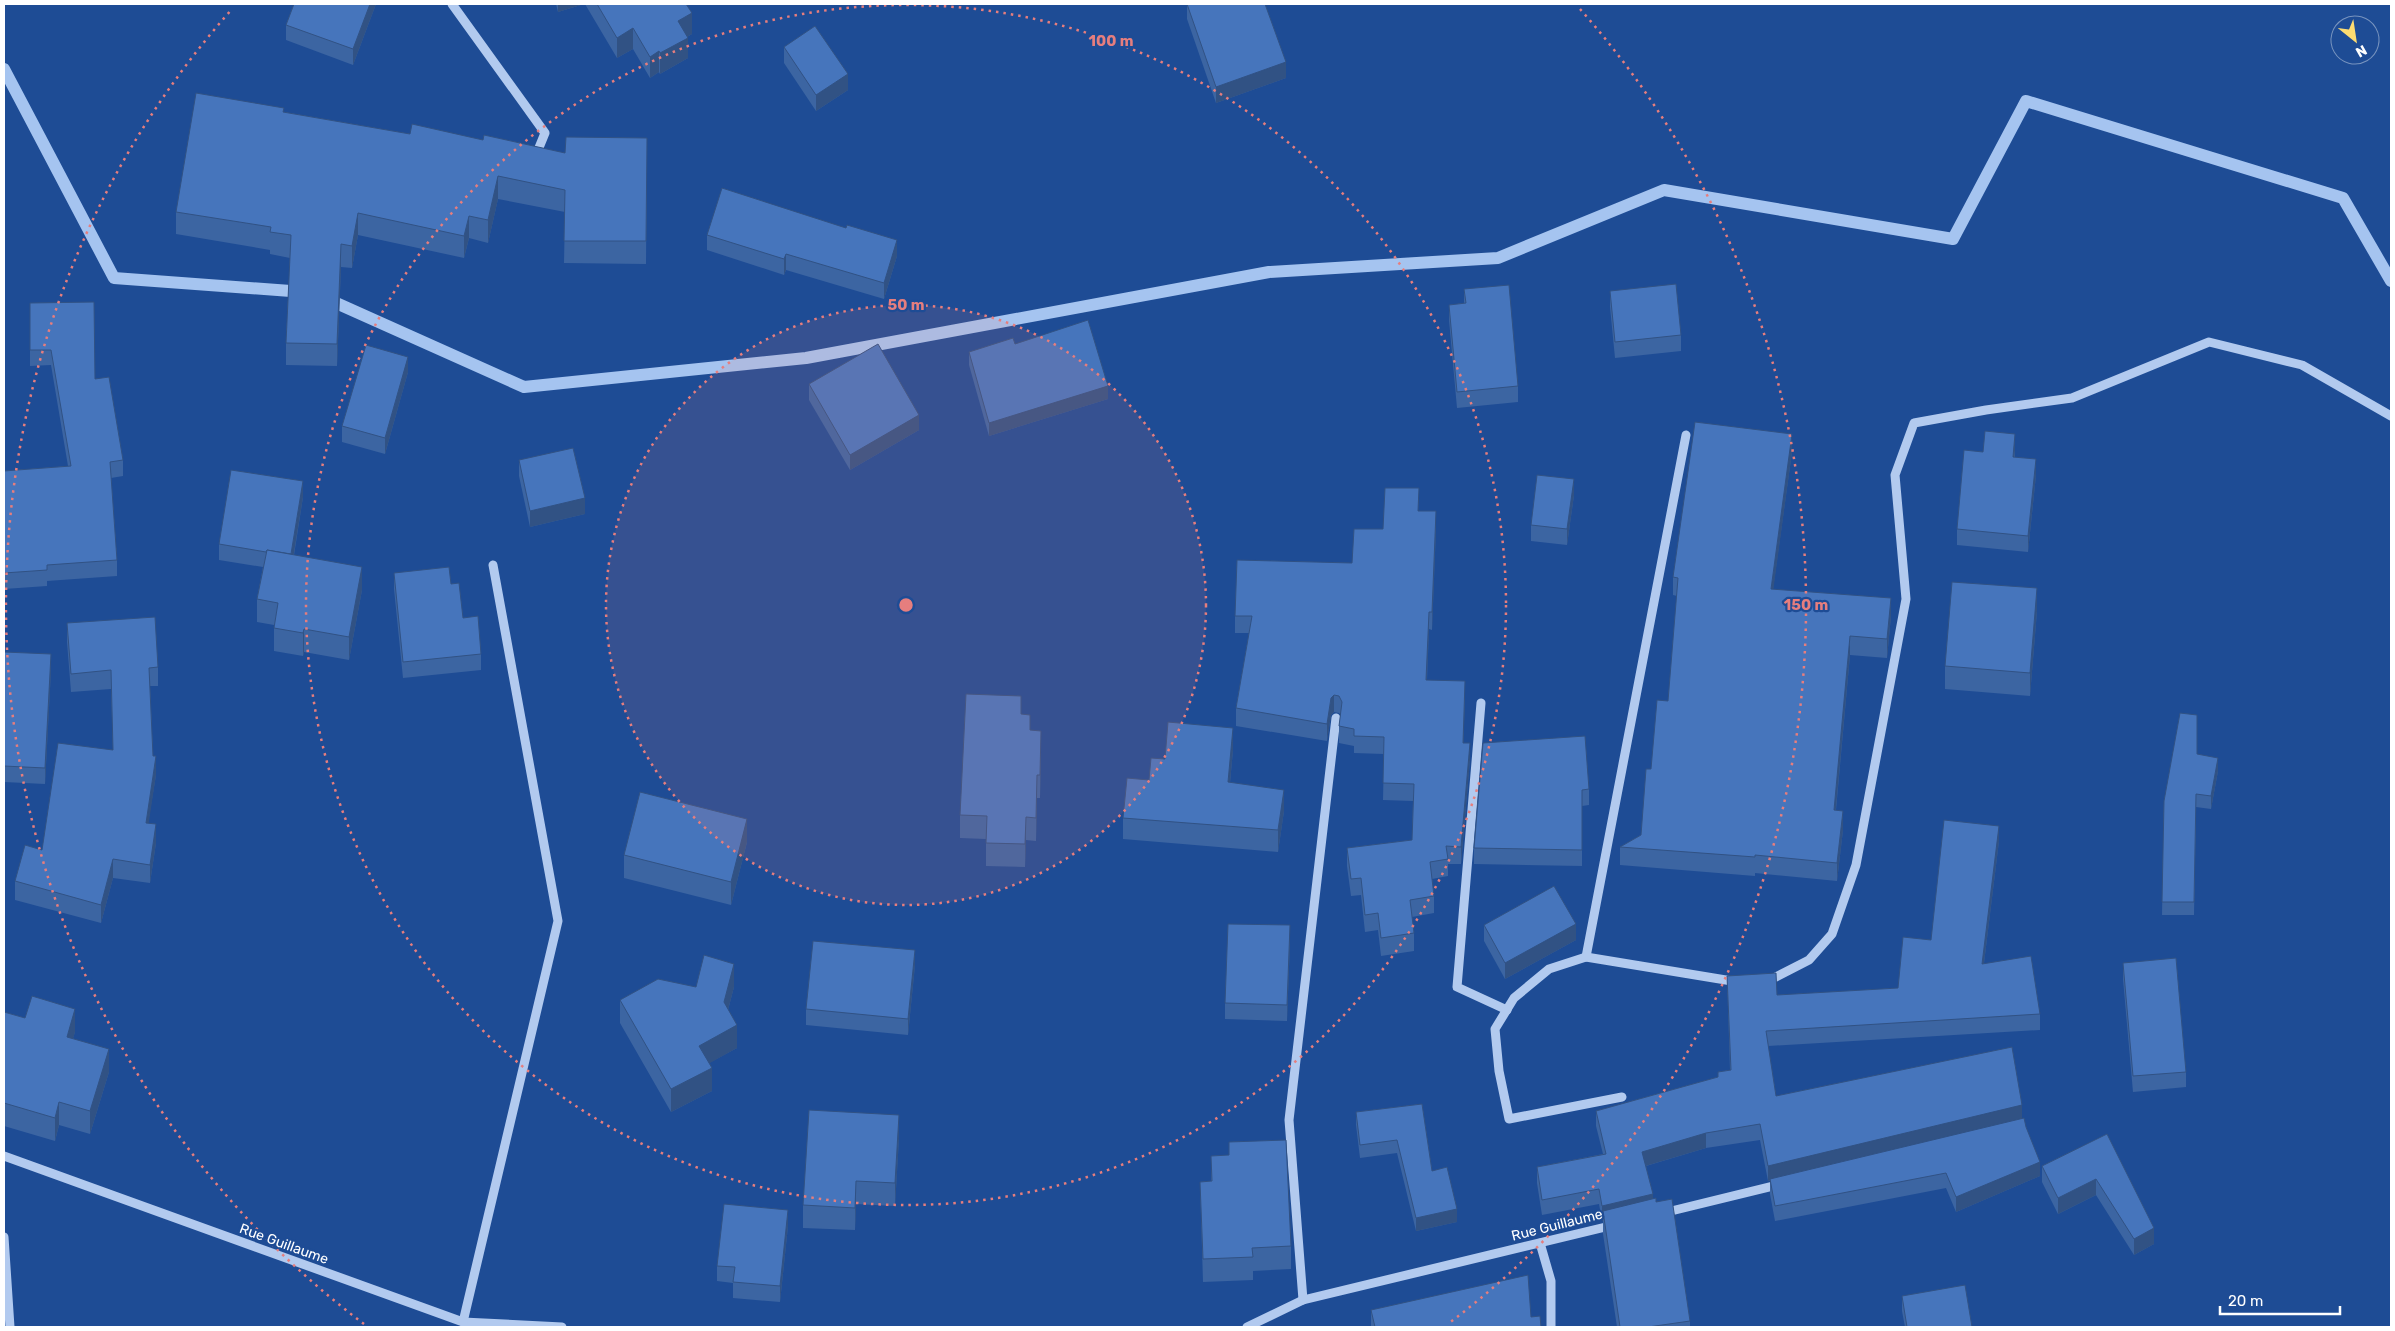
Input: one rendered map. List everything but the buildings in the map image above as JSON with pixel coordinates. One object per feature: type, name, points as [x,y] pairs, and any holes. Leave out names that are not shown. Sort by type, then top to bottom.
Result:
[{"type":"street","points":[[452,4],[544,134],[536,155]]},
{"type":"street","points":[[1622,1097],[1510,1119],[1498,1071],[1495,1029],[1514,998],[1549,969],[1586,957],[1736,982],[1772,979],[1809,960],[1832,934],[1856,865],[1906,599],[1895,475],[1914,423],[1986,410],[2072,398],[2209,342],[2302,365],[2391,416]]},
{"type":"street","points":[[1586,957],[1686,435]]},
{"type":"street","points":[[463,1322],[558,921],[493,565]]},
{"type":"street","points":[[1481,703],[1457,987],[1507,1010]]},
{"type":"street","points":[[1303,1300],[1289,1120],[1336,718]]},
{"type":"street","name":"Rue Guillaume","points":[[4,1156],[463,1322],[562,1327]]},
{"type":"street","points":[[1656,1215],[1792,1182]]},
{"type":"street","name":"Rue Guillaume","points":[[1247,1327],[1303,1300],[1627,1222]]},
{"type":"street","points":[[4,1236],[10,1327]]},
{"type":"street","points":[[1540,1243],[1551,1281],[1551,1327]]},
{"type":"waterway","points":[[4,69],[114,278],[304,292]]},
{"type":"waterway","points":[[325,298],[524,387],[806,358],[1269,272],[1498,258],[1664,190],[1953,239],[2026,101],[2343,198],[2391,281]]}]
